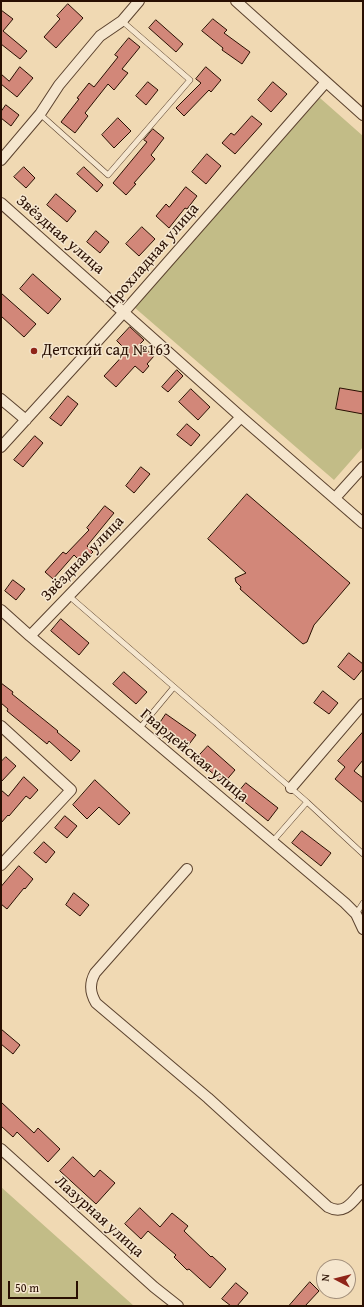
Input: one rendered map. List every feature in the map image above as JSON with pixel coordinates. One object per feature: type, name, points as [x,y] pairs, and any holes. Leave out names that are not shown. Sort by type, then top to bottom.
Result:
[{"type":"street","points":[[1,160],[40,114],[59,85],[100,36],[122,21],[139,1]]},
{"type":"street","points":[[236,1],[363,115]]},
{"type":"street","name":"Прохладная улица","points":[[1,447],[124,312],[326,82]]},
{"type":"street","name":"Звёздная улица","points":[[1,203],[241,417],[363,523]]},
{"type":"street","points":[[1,399],[26,420]]},
{"type":"street","name":"Звёздная улица","points":[[30,636],[241,417]]},
{"type":"street","points":[[335,498],[363,467]]},
{"type":"street","name":"Гвардейская улица","points":[[1,610],[345,903],[356,914],[363,929]]},
{"type":"street","points":[[291,788],[363,704]]},
{"type":"street","points":[[1,726],[71,790],[1,865]]},
{"type":"street","points":[[187,870],[95,973],[92,980],[92,996],[96,1003],[208,1098],[328,1207],[333,1210],[346,1208],[363,1190]]},
{"type":"street","name":"Лазурная улица","points":[[1,1149],[154,1287],[178,1306]]},
{"type":"lane","points":[[40,114],[108,175],[190,80],[122,21]]},
{"type":"lane","points":[[69,596],[307,802],[363,854]]},
{"type":"lane","points":[[139,728],[174,687]]},
{"type":"lane","points":[[273,841],[307,802]]},
{"type":"lane","points":[[356,914],[363,903]]},
{"type":"shaded area","points":[[320,98],[363,136],[363,447],[334,480],[134,307]]},
{"type":"shaded area","points":[[1,1187],[134,1306],[1,1306]]},
{"type":"building","points":[[68,4],[83,18],[56,48],[44,37],[60,19],[57,16]]},
{"type":"building","points":[[1,10],[13,19],[3,31],[27,51],[20,59],[1,44]]},
{"type":"building","points":[[213,19],[227,30],[224,33],[250,52],[242,64],[222,50],[223,48],[202,31]]},
{"type":"building","points":[[156,20],[183,44],[176,52],[149,28]]},
{"type":"building","points":[[129,38],[140,47],[122,69],[128,73],[114,90],[108,84],[85,113],[88,116],[75,133],[61,122],[79,99],[77,98],[89,83],[94,87],[118,57],[115,55]]},
{"type":"building","points":[[20,67],[33,78],[17,97],[1,84],[1,74],[9,81]]},
{"type":"building","points":[[206,67],[221,80],[211,92],[209,90],[184,116],[176,108],[201,83],[196,79]]},
{"type":"building","points":[[148,82],[158,90],[146,105],[136,96]]},
{"type":"building","points":[[273,82],[287,94],[271,112],[258,100]]},
{"type":"building","points":[[6,105],[19,115],[11,126],[1,118],[1,112]]},
{"type":"building","points":[[252,116],[262,124],[235,154],[222,143],[231,133],[234,135]]},
{"type":"building","points":[[118,118],[131,131],[114,148],[102,135]]},
{"type":"building","points":[[153,129],[164,138],[151,155],[155,159],[134,183],[136,184],[126,195],[113,183],[147,142],[144,140]]},
{"type":"building","points":[[207,154],[221,166],[206,184],[192,172]]},
{"type":"building","points":[[24,167],[35,178],[26,188],[14,177]]},
{"type":"building","points":[[84,167],[103,185],[97,192],[77,174]]},
{"type":"building","points":[[186,187],[197,196],[169,228],[156,216],[166,204],[169,207]]},
{"type":"building","points":[[56,194],[76,211],[67,222],[47,205]]},
{"type":"building","points":[[142,227],[155,239],[139,256],[126,244]]},
{"type":"building","points":[[96,231],[109,242],[100,253],[87,242]]},
{"type":"building","points":[[33,274],[61,299],[48,314],[20,289]]},
{"type":"building","points":[[1,293],[36,324],[24,337],[1,316]]},
{"type":"building","points":[[130,327],[144,340],[140,344],[154,356],[147,364],[149,366],[143,373],[135,366],[116,387],[104,376],[127,351],[117,341]]},
{"type":"building","points":[[177,370],[183,376],[168,392],[162,387]]},
{"type":"building","points":[[340,388],[363,392],[363,414],[336,409]]},
{"type":"building","points":[[191,389],[210,407],[198,420],[179,402]]},
{"type":"building","points":[[68,396],[78,404],[61,426],[50,418]]},
{"type":"building","points":[[187,424],[200,435],[191,446],[177,435]]},
{"type":"building","points":[[35,436],[43,443],[23,467],[14,460]]},
{"type":"building","points":[[141,467],[150,474],[134,493],[126,486]]},
{"type":"building","points":[[247,494],[350,583],[314,625],[307,642],[303,644],[240,589],[241,587],[236,582],[235,578],[246,573],[208,539]]},
{"type":"building","points":[[105,506],[114,513],[87,546],[93,552],[82,563],[74,555],[53,579],[45,572],[63,552],[66,554],[89,530],[87,528]]},
{"type":"building","points":[[13,580],[25,589],[16,600],[5,591]]},
{"type":"building","points":[[61,619],[89,643],[79,655],[51,631]]},
{"type":"building","points":[[349,653],[363,664],[363,669],[354,680],[338,667]]},
{"type":"building","points":[[124,672],[147,692],[136,704],[113,684]]},
{"type":"building","points":[[1,683],[80,751],[71,761],[49,741],[47,744],[7,711],[8,709],[1,703]]},
{"type":"building","points":[[323,691],[338,703],[329,714],[314,703]]},
{"type":"building","points":[[166,714],[196,735],[187,747],[158,726]]},
{"type":"building","points":[[363,732],[363,760],[354,771],[363,778],[363,803],[335,779],[345,767],[338,761]]},
{"type":"building","points":[[208,746],[235,770],[224,783],[196,759]]},
{"type":"building","points":[[6,757],[16,766],[1,782],[1,762]]},
{"type":"building","points":[[24,777],[38,790],[30,799],[26,796],[1,823],[1,790],[8,796]]},
{"type":"building","points":[[95,780],[130,813],[119,825],[99,807],[87,819],[73,805]]},
{"type":"building","points":[[246,783],[278,808],[268,821],[236,795]]},
{"type":"building","points":[[65,816],[77,826],[67,838],[55,828]]},
{"type":"building","points":[[302,831],[331,853],[321,866],[292,843]]},
{"type":"building","points":[[44,842],[55,852],[46,863],[34,853]]},
{"type":"building","points":[[19,866],[33,879],[7,909],[1,904],[1,887]]},
{"type":"building","points":[[74,893],[89,905],[80,916],[66,905]]},
{"type":"building","points":[[1,1029],[20,1045],[13,1054],[1,1044]]},
{"type":"building","points":[[1,1102],[34,1133],[38,1128],[60,1149],[48,1162],[17,1132],[13,1137],[1,1126]]},
{"type":"building","points":[[73,1157],[94,1177],[100,1170],[115,1183],[96,1204],[60,1171]]},
{"type":"building","points":[[140,1208],[160,1227],[172,1213],[188,1226],[184,1231],[226,1269],[210,1288],[189,1269],[187,1270],[174,1257],[176,1255],[148,1231],[141,1239],[125,1224]]},
{"type":"building","points":[[310,1282],[316,1288],[316,1294],[305,1306],[289,1306]]},
{"type":"building","points":[[236,1283],[248,1293],[237,1306],[231,1306],[222,1299]]},
{"type":"place","name":"Детский cад №163","points":[[34,351]]}]
